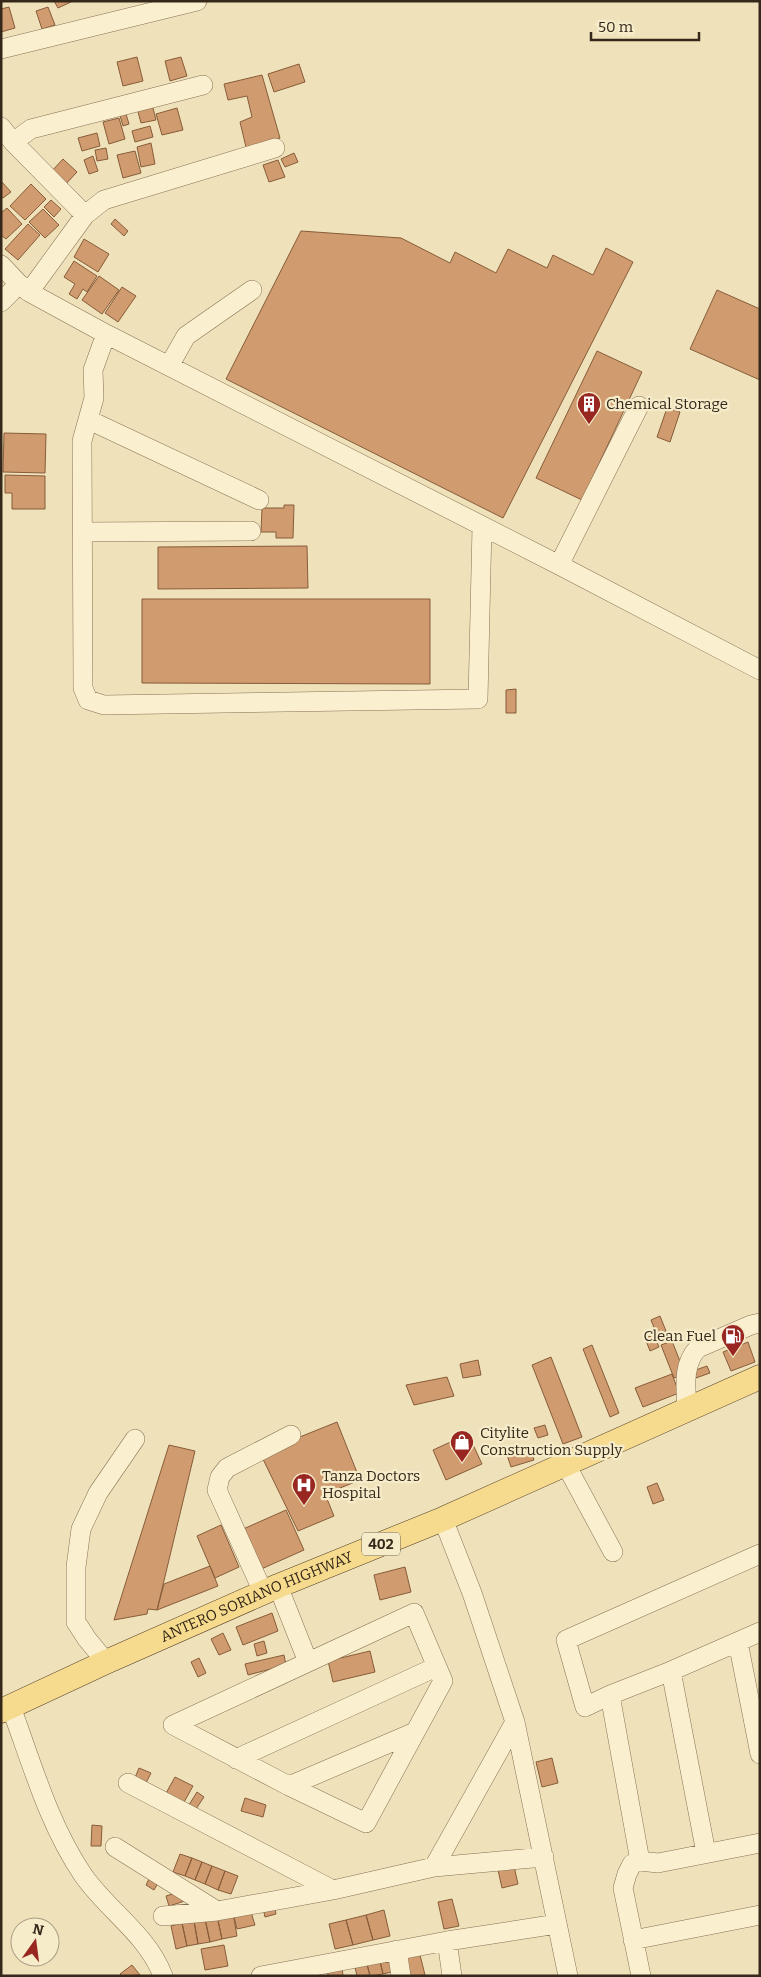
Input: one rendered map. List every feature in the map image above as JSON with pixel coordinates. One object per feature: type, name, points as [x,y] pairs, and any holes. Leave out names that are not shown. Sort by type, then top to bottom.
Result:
[{"type":"main road","name":"ANTERO SORIANO HIGHWAY","points":[[6,1709],[106,1662],[271,1589],[443,1519],[760,1376]]},
{"type":"street","points":[[1,50],[197,1]]},
{"type":"street","points":[[13,142],[32,129],[203,85]]},
{"type":"street","points":[[1,127],[13,142],[85,215]]},
{"type":"street","points":[[1,302],[24,288],[85,215],[104,200],[275,148]]},
{"type":"street","points":[[1,265],[24,288],[106,334],[559,565],[760,670]]},
{"type":"street","points":[[170,366],[186,336],[252,290]]},
{"type":"street","points":[[106,334],[94,370],[94,398],[82,441],[83,688],[88,700],[104,705],[114,705],[478,699],[482,526]]},
{"type":"street","points":[[559,565],[639,406]]},
{"type":"street","points":[[89,420],[259,500]]},
{"type":"street","points":[[83,532],[251,531]]},
{"type":"street","points":[[687,1409],[686,1368],[692,1354],[698,1348],[751,1325],[760,1323]]},
{"type":"street","points":[[291,1435],[227,1468],[220,1477],[217,1490],[230,1523],[271,1589],[308,1662]]},
{"type":"street","points":[[106,1662],[76,1622],[76,1567],[81,1529],[98,1492],[135,1439]]},
{"type":"street","points":[[565,1463],[613,1552]]},
{"type":"street","points":[[443,1519],[472,1593],[515,1722],[568,1976]]},
{"type":"street","points":[[760,1554],[566,1640],[585,1707],[760,1632]]},
{"type":"street","points":[[414,1613],[436,1667],[443,1681],[366,1823],[289,1786],[173,1725],[414,1613]]},
{"type":"street","points":[[738,1642],[760,1754]]},
{"type":"street","points":[[236,1759],[436,1667]]},
{"type":"street","points":[[671,1671],[706,1853]]},
{"type":"street","points":[[610,1695],[640,1861]]},
{"type":"street","points":[[6,1709],[63,1841],[84,1875],[109,1908],[139,1936],[156,1959],[163,1976]]},
{"type":"street","points":[[434,1867],[515,1722]]},
{"type":"street","points":[[289,1786],[415,1732]]},
{"type":"street","points":[[128,1783],[333,1890]]},
{"type":"street","points":[[641,1976],[623,1888],[632,1864],[640,1861],[658,1863],[760,1843]]},
{"type":"street","points":[[115,1847],[217,1911]]},
{"type":"street","points":[[163,1916],[217,1911],[333,1890],[434,1867],[544,1857]]},
{"type":"street","points":[[633,1940],[760,1915]]},
{"type":"street","points":[[261,1976],[350,1967],[397,1950],[558,1924]]},
{"type":"street","points":[[447,1941],[452,1976]]},
{"type":"street","points":[[397,1950],[401,1976]]},
{"type":"building","points":[[54,1],[71,1],[71,2],[58,8]]},
{"type":"building","points":[[9,7],[15,28],[1,32],[1,9]]},
{"type":"building","points":[[48,7],[55,25],[42,29],[36,11]]},
{"type":"building","points":[[137,57],[143,81],[123,86],[117,62]]},
{"type":"building","points":[[181,57],[187,76],[170,81],[165,61]]},
{"type":"building","points":[[299,64],[305,82],[274,92],[268,74]]},
{"type":"building","points":[[262,75],[280,138],[246,147],[240,122],[252,117],[247,96],[228,100],[224,84]]},
{"type":"building","points":[[152,104],[156,120],[141,123],[137,108]]},
{"type":"building","points":[[177,108],[183,130],[162,135],[156,114]]},
{"type":"building","points":[[125,111],[129,124],[123,126],[119,112]]},
{"type":"building","points":[[119,118],[125,139],[109,144],[103,122]]},
{"type":"building","points":[[150,126],[153,137],[135,142],[132,131]]},
{"type":"building","points":[[97,133],[100,146],[82,151],[78,138]]},
{"type":"building","points":[[151,143],[155,164],[141,167],[137,147]]},
{"type":"building","points":[[106,148],[108,159],[97,161],[95,150]]},
{"type":"building","points":[[135,151],[141,173],[123,178],[117,155]]},
{"type":"building","points":[[294,153],[298,162],[285,167],[281,159]]},
{"type":"building","points":[[93,156],[98,171],[89,174],[84,160]]},
{"type":"building","points":[[63,159],[77,172],[64,186],[50,173]]},
{"type":"building","points":[[278,160],[285,177],[269,182],[263,165]]},
{"type":"building","points":[[1,181],[11,192],[3,198],[1,196]]},
{"type":"building","points":[[31,184],[46,199],[25,220],[10,206]]},
{"type":"building","points":[[51,200],[61,209],[54,217],[44,207]]},
{"type":"building","points":[[7,208],[22,224],[6,239],[1,235],[1,213]]},
{"type":"building","points":[[43,209],[59,225],[45,238],[29,222]]},
{"type":"building","points":[[115,219],[128,231],[124,236],[111,224]]},
{"type":"building","points":[[28,224],[40,235],[18,260],[5,249]]},
{"type":"building","points":[[301,231],[401,238],[450,263],[455,252],[496,273],[508,249],[547,268],[553,255],[593,275],[606,248],[633,262],[503,518],[226,379]]},
{"type":"building","points":[[84,239],[109,254],[98,272],[74,257]]},
{"type":"building","points":[[74,261],[97,276],[87,292],[83,289],[77,299],[69,294],[75,284],[64,277]]},
{"type":"building","points":[[99,276],[119,290],[102,314],[82,300]]},
{"type":"building","points":[[122,287],[136,296],[118,322],[105,313]]},
{"type":"building","points":[[717,290],[760,309],[760,380],[690,349]]},
{"type":"building","name":"Chemical Storage","points":[[597,351],[642,372],[582,500],[536,478]]},
{"type":"building","points":[[667,408],[680,412],[670,442],[657,437]]},
{"type":"building","points":[[4,433],[46,434],[45,473],[3,472]]},
{"type":"building","points":[[5,475],[45,476],[45,509],[12,509],[12,493],[5,493]]},
{"type":"building","points":[[284,505],[294,505],[293,538],[276,538],[276,532],[261,532],[262,508],[284,508]]},
{"type":"building","points":[[307,546],[308,588],[158,589],[158,547]]},
{"type":"building","points":[[142,599],[430,599],[430,684],[142,683]]},
{"type":"building","points":[[516,689],[516,713],[506,713],[506,690]]},
{"type":"building","points":[[660,1316],[666,1331],[657,1335],[651,1320]]},
{"type":"building","points":[[654,1335],[659,1347],[650,1351],[645,1338]]},
{"type":"building","points":[[672,1341],[685,1374],[674,1378],[661,1345]]},
{"type":"building","points":[[748,1342],[755,1362],[731,1371],[723,1352]]},
{"type":"building","points":[[592,1345],[619,1413],[610,1417],[583,1349]]},
{"type":"building","points":[[551,1357],[582,1437],[563,1444],[532,1365]]},
{"type":"building","points":[[478,1360],[481,1375],[463,1378],[460,1364]]},
{"type":"building","points":[[707,1366],[710,1373],[696,1378],[693,1371]]},
{"type":"building","points":[[672,1374],[679,1393],[643,1407],[635,1388]]},
{"type":"building","points":[[447,1377],[454,1396],[414,1405],[406,1385]]},
{"type":"building","points":[[337,1422],[360,1480],[325,1494],[334,1516],[298,1531],[260,1453]]},
{"type":"building","points":[[545,1425],[548,1435],[538,1438],[534,1428]]},
{"type":"building","points":[[468,1434],[482,1464],[446,1480],[433,1450]]},
{"type":"building","points":[[169,1445],[195,1451],[157,1610],[148,1609],[147,1614],[114,1620]]},
{"type":"building","points":[[530,1448],[534,1460],[511,1467],[507,1455]]},
{"type":"building","points":[[657,1483],[664,1500],[653,1504],[647,1487]]},
{"type":"building","points":[[286,1510],[304,1550],[259,1570],[241,1530]]},
{"type":"building","points":[[221,1525],[239,1567],[215,1578],[197,1536]]},
{"type":"building","points":[[210,1566],[218,1586],[157,1610],[164,1584]]},
{"type":"building","points":[[405,1567],[411,1592],[380,1600],[374,1575]]},
{"type":"building","points":[[272,1613],[278,1631],[243,1645],[236,1627]]},
{"type":"building","points":[[223,1633],[231,1650],[219,1655],[211,1639]]},
{"type":"building","points":[[264,1641],[267,1653],[257,1656],[254,1644]]},
{"type":"building","points":[[370,1651],[375,1672],[333,1682],[328,1661]]},
{"type":"building","points":[[284,1655],[286,1665],[248,1675],[245,1664]]},
{"type":"building","points":[[199,1658],[206,1673],[198,1677],[191,1662]]},
{"type":"building","points":[[552,1758],[558,1783],[542,1787],[536,1762]]},
{"type":"building","points":[[139,1768],[151,1773],[145,1785],[134,1780]]},
{"type":"building","points":[[175,1777],[193,1786],[183,1804],[165,1795]]},
{"type":"building","points":[[197,1792],[204,1797],[194,1812],[187,1808]]},
{"type":"building","points":[[245,1798],[266,1805],[263,1817],[241,1811]]},
{"type":"building","points":[[92,1825],[102,1826],[101,1846],[91,1846]]},
{"type":"building","points":[[180,1854],[192,1858],[185,1876],[173,1872]]},
{"type":"building","points":[[192,1858],[202,1862],[195,1880],[185,1876]]},
{"type":"building","points":[[202,1862],[212,1866],[205,1884],[195,1880]]},
{"type":"building","points":[[212,1866],[225,1871],[218,1890],[205,1884]]},
{"type":"building","points":[[514,1866],[518,1884],[502,1888],[498,1870]]},
{"type":"building","points":[[225,1871],[238,1876],[231,1894],[218,1890]]},
{"type":"building","points":[[150,1877],[159,1881],[154,1890],[146,1885]]},
{"type":"building","points":[[182,1891],[185,1901],[169,1906],[166,1896]]},
{"type":"building","points":[[452,1899],[459,1926],[444,1929],[438,1902]]},
{"type":"building","points":[[273,1902],[276,1914],[265,1917],[262,1904]]},
{"type":"building","points":[[250,1909],[255,1925],[237,1929],[233,1913]]},
{"type":"building","points":[[384,1910],[390,1936],[373,1940],[366,1915]]},
{"type":"building","points":[[233,1913],[237,1936],[222,1939],[217,1916]]},
{"type":"building","points":[[366,1915],[373,1940],[353,1945],[346,1920]]},
{"type":"building","points":[[217,1916],[222,1939],[210,1942],[205,1919]]},
{"type":"building","points":[[205,1919],[210,1942],[198,1944],[194,1921]]},
{"type":"building","points":[[346,1920],[353,1945],[335,1949],[329,1924]]},
{"type":"building","points":[[194,1921],[198,1944],[187,1946],[182,1923]]},
{"type":"building","points":[[182,1923],[187,1946],[176,1949],[171,1926]]},
{"type":"building","points":[[224,1945],[228,1966],[205,1970],[201,1949]]},
{"type":"building","points":[[419,1951],[425,1975],[410,1976],[405,1954]]},
{"type":"building","points":[[391,1954],[396,1971],[383,1974],[379,1957]]},
{"type":"building","points":[[379,1957],[383,1974],[370,1976],[366,1960]]},
{"type":"building","points":[[366,1960],[370,1976],[357,1976],[354,1963]]},
{"type":"building","points":[[132,1965],[140,1975],[122,1976],[120,1974]]},
{"type":"building","points":[[342,1967],[343,1976],[328,1976],[327,1970]]},
{"type":"place","name":"Chemical Storage","points":[[589,425]]},
{"type":"place","name":"Clean Fuel","points":[[733,1357]]},
{"type":"place","name":"Citylite Construction Supply","points":[[462,1463]]},
{"type":"place","name":"Tanza Doctors Hospital","points":[[304,1506]]}]
